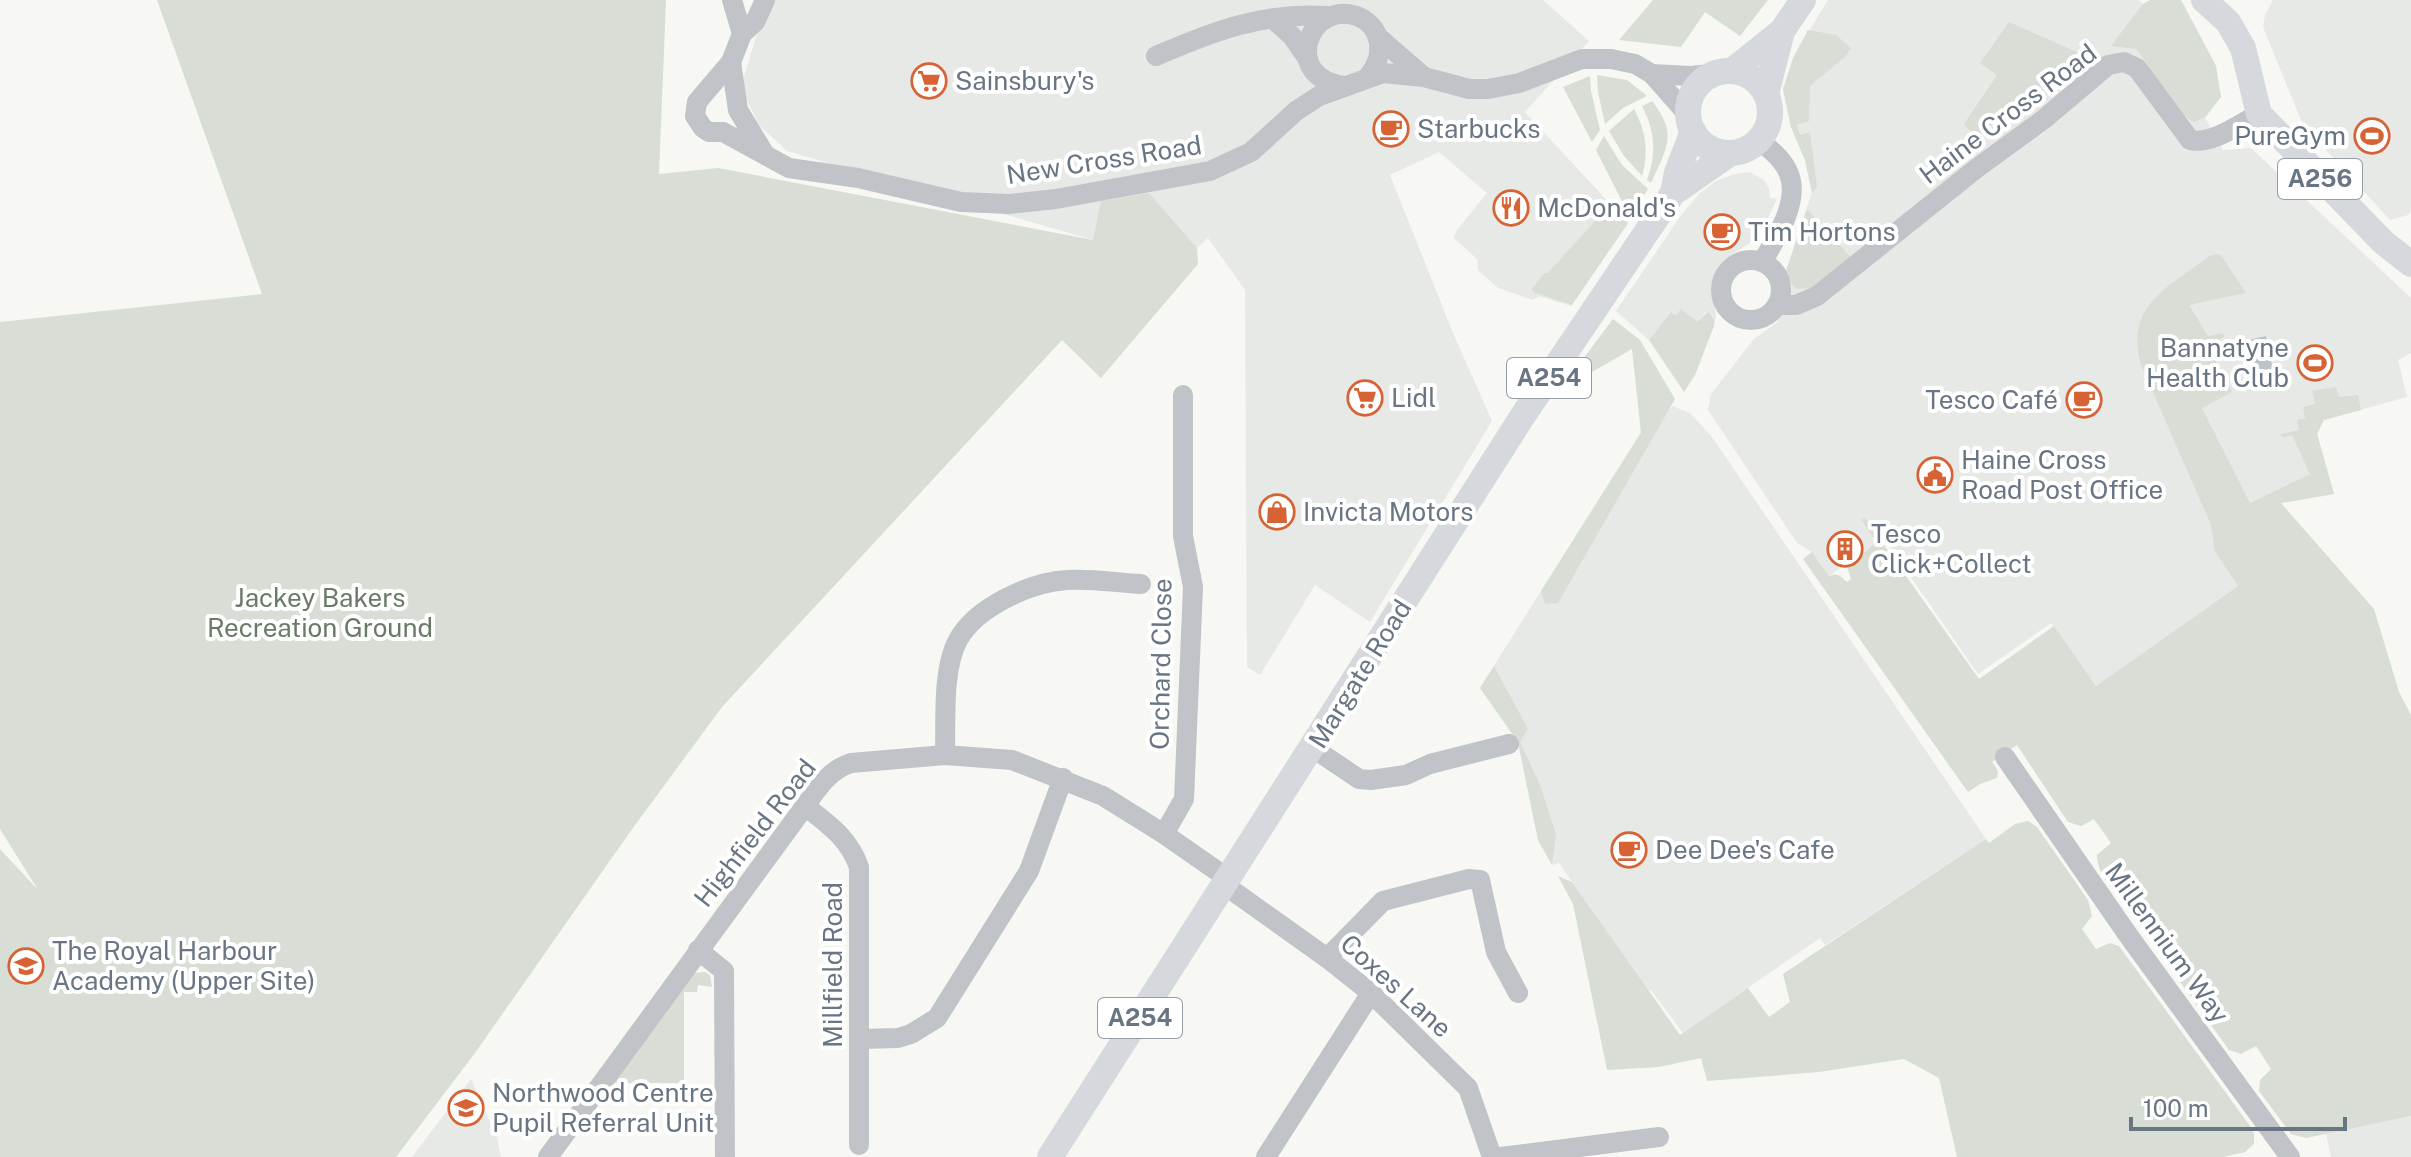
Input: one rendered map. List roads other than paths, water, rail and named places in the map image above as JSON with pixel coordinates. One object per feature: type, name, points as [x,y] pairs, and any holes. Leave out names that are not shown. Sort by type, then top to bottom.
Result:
[{"type":"main road","name":"Margate Road","points":[[1050,1157],[1228,883],[1522,417],[1673,193],[1729,154],[1746,150],[1760,141],[1770,117],[1766,94],[1782,31],[1803,0]]},
{"type":"main road","points":[[2204,0],[2228,22],[2243,48],[2259,114]]},
{"type":"main road","name":"Margate Road","points":[[1673,193],[1690,123],[1693,93],[1701,82],[1723,72],[1782,31]]},
{"type":"main road","points":[[1723,72],[1746,74],[1766,94]]},
{"type":"main road","name":"A256","points":[[2259,114],[2383,242],[2411,264]]},
{"type":"main road","points":[[1690,123],[1703,144],[1729,154]]},
{"type":"main road","points":[[2383,242],[2411,249]]},
{"type":"street","points":[[732,0],[742,34]]},
{"type":"street","name":"New Cross Road","points":[[765,0],[755,22],[742,34],[731,62],[697,102],[695,116],[698,123],[709,132],[723,132],[789,168],[858,178],[961,202],[1009,204],[1056,199],[1210,171],[1251,152],[1296,111],[1319,96],[1383,73],[1424,77],[1469,89],[1488,89],[1519,83],[1561,65],[1599,58],[1635,64],[1652,74],[1690,123]]},
{"type":"street","name":"New Cross Road","points":[[1296,111],[1311,65],[1307,47],[1310,34],[1327,16],[1339,13],[1360,17],[1409,67],[1424,77]]},
{"type":"street","points":[[1156,56],[1250,21],[1293,14],[1327,16]]},
{"type":"street","points":[[1273,19],[1292,36],[1322,79],[1345,86]]},
{"type":"street","points":[[1367,78],[1379,59],[1377,36]]},
{"type":"street","name":"New Cross Road","points":[[731,62],[737,107],[764,153]]},
{"type":"street","name":"Haine Cross Road","points":[[1777,305],[1796,305],[1817,296],[1977,168],[2044,119],[2108,65],[2124,62],[2137,68],[2190,140],[2209,140],[2259,114]]},
{"type":"street","name":"New Cross Road","points":[[1652,74],[1690,76],[1723,72]]},
{"type":"street","points":[[707,92],[721,90],[733,97],[737,107],[734,124],[723,132]]},
{"type":"street","points":[[1760,141],[1784,165],[1792,185],[1792,196],[1783,222],[1762,262]]},
{"type":"street","points":[[1744,261],[1762,262],[1775,272],[1779,280],[1781,297],[1777,305],[1767,316],[1752,320],[1737,316],[1723,301],[1721,291],[1727,272],[1744,261]]},
{"type":"street","name":"Orchard Close","points":[[1164,834],[1184,799],[1193,602],[1183,536],[1183,395]]},
{"type":"street","points":[[945,755],[946,682],[958,640],[986,609],[1029,588],[1067,580],[1141,584]]},
{"type":"street","points":[[1313,748],[1359,779],[1371,780],[1406,775],[1484,744],[1509,744]]},
{"type":"street","name":"Highfield Road","points":[[548,1157],[805,806],[829,775],[840,767],[851,763],[945,755],[1012,760],[1103,796],[1164,834],[1228,883]]},
{"type":"street","name":"Millennium Way","points":[[2005,757],[2128,935],[2290,1157]]},
{"type":"street","points":[[860,1039],[898,1038],[937,1018],[1029,871],[1063,778]]},
{"type":"street","name":"Millfield Road","points":[[805,806],[842,835],[859,867],[859,1145]]},
{"type":"street","points":[[1327,958],[1383,901],[1469,879],[1480,880],[1496,952],[1518,993]]},
{"type":"street","name":"Coxes Lane","points":[[1228,883],[1371,993],[1468,1088],[1492,1157]]},
{"type":"street","points":[[698,950],[724,971],[725,1157]]},
{"type":"street","points":[[1266,1157],[1371,993]]},
{"type":"street","points":[[1500,1157],[1659,1137]]},
{"type":"place","name":"Sainsbury's","points":[[929,81]]},
{"type":"place","name":"Starbucks","points":[[1391,129]]},
{"type":"place","name":"PureGym","points":[[2372,136]]},
{"type":"place","name":"McDonald's","points":[[1511,208]]},
{"type":"place","name":"Tim Hortons","points":[[1722,232]]},
{"type":"place","name":"Bannatyne Health Club","points":[[2315,363]]},
{"type":"place","name":"Lidl","points":[[1365,398]]},
{"type":"place","name":"Tesco Café","points":[[2084,400]]},
{"type":"place","name":"Haine Cross Road Post Office","points":[[1935,475]]},
{"type":"place","name":"Invicta Motors","points":[[1277,512]]},
{"type":"place","name":"Tesco Click+Collect","points":[[1845,549]]},
{"type":"place","name":"Dee Dee's Cafe","points":[[1629,850]]},
{"type":"place","name":"The Royal Harbour Academy (Upper Site)","points":[[26,966]]},
{"type":"place","name":"Northwood Centre Pupil Referral Unit","points":[[466,1108]]},
{"type":"park label","name":"Jackey Bakers Recreation Ground","points":[[320,613]]}]
